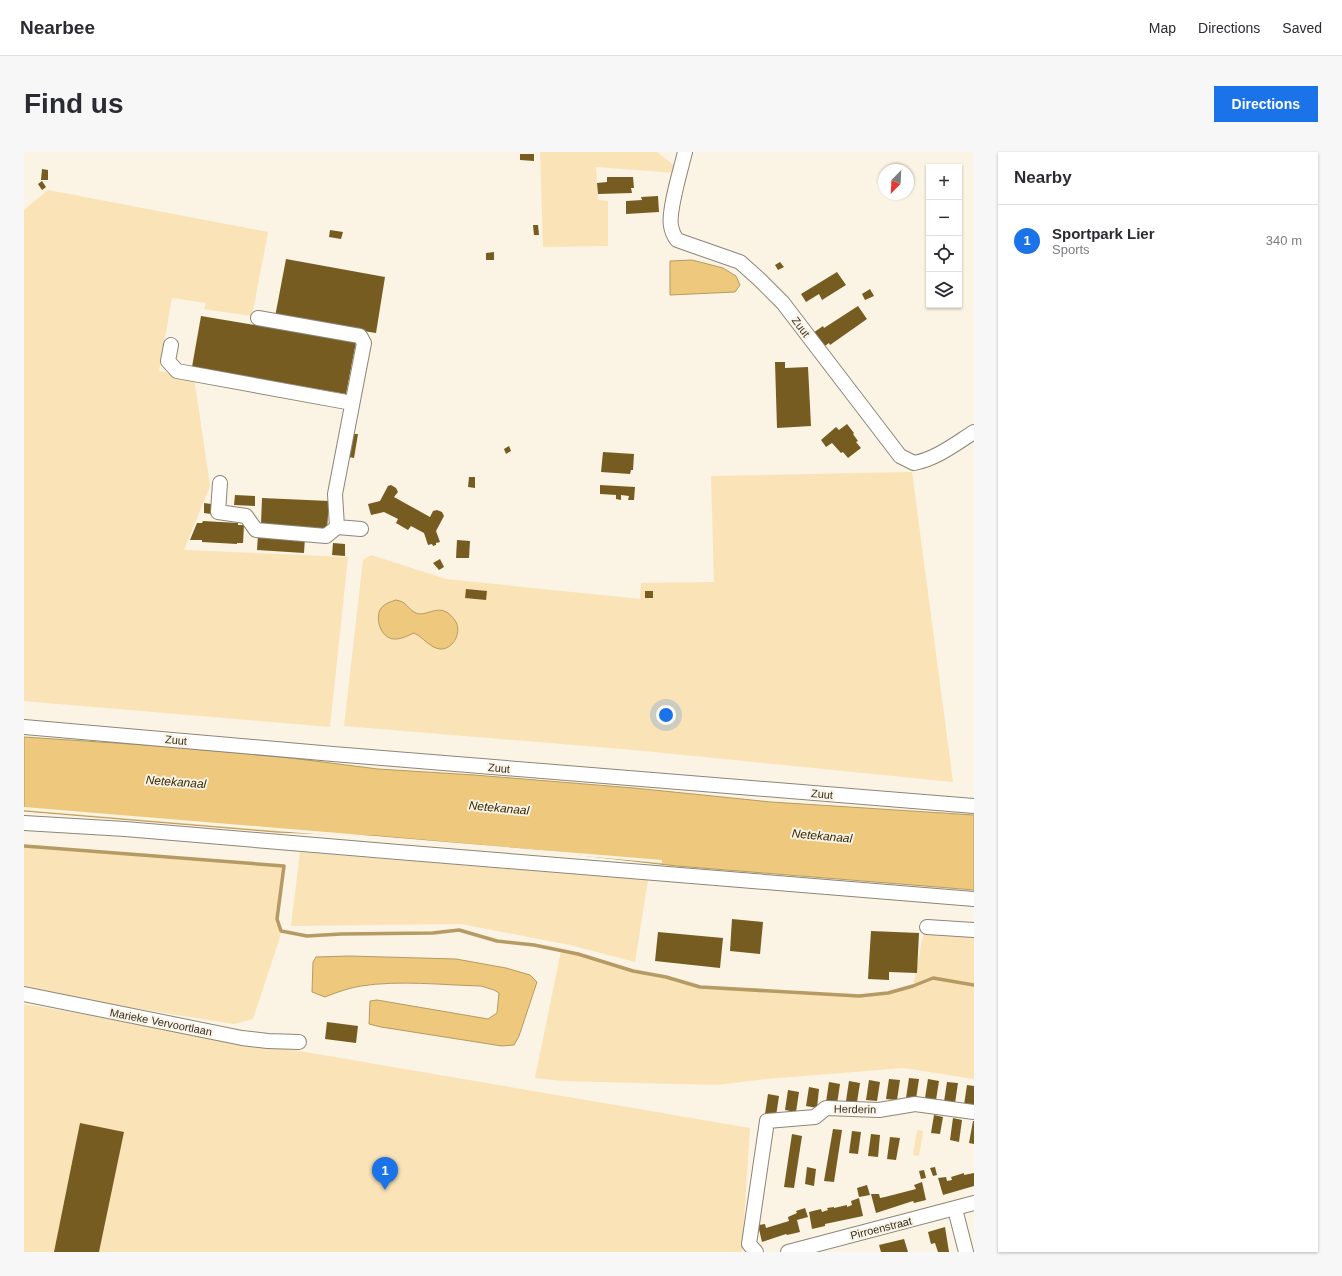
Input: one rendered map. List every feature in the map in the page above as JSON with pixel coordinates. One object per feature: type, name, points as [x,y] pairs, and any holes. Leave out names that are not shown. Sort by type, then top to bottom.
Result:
[{"type":"street","name":"Zuut","points":[[684,152],[671,209],[670,225],[677,240],[740,262],[759,279],[783,303],[900,456],[914,464],[923,462],[934,457],[974,432]]},
{"type":"street","points":[[258,318],[360,336],[364,343],[335,494],[337,528]]},
{"type":"street","points":[[171,345],[168,361],[177,371],[352,403]]},
{"type":"street","points":[[220,483],[218,512],[246,516],[256,530],[326,536],[337,528],[361,529]]},
{"type":"street","name":"Zuut","points":[[24,727],[333,754],[974,806]]},
{"type":"street","points":[[24,823],[125,829],[974,899]]},
{"type":"street","points":[[927,927],[974,930]]},
{"type":"street","name":"Marieke Vervoortlaan","points":[[24,994],[242,1038],[299,1042]]},
{"type":"street","name":"Herderin","points":[[753,1248],[767,1121],[815,1117],[826,1108],[879,1110],[914,1104],[974,1112]]},
{"type":"street","name":"Pirroenstraat","points":[[796,1251],[974,1203]]},
{"type":"street","points":[[955,1209],[966,1252]]},
{"type":"shaded area","points":[[540,152],[657,152],[676,167],[676,173],[596,167],[598,200],[608,201],[608,246],[543,247]]},
{"type":"shaded area","points":[[48,190],[268,232],[252,316],[204,309],[206,303],[172,298],[159,371],[194,377],[210,486],[184,550],[348,557],[330,727],[24,701],[24,210]]},
{"type":"shaded area","points":[[912,472],[953,782],[634,750],[344,726],[363,560],[371,555],[446,579],[640,599],[641,583],[714,582],[711,476]]},
{"type":"shaded area","points":[[24,846],[284,866],[277,919],[281,931],[253,1019],[234,1024],[108,1004],[24,986]]},
{"type":"shaded area","points":[[300,852],[648,880],[635,962],[570,945],[461,924],[291,926]]},
{"type":"shaded area","points":[[924,931],[974,934],[974,1079],[903,1068],[766,1079],[717,1085],[562,1081],[535,1078],[561,951],[578,954],[633,971],[666,977],[700,987],[859,996],[888,993],[913,986]]},
{"type":"shaded area","points":[[24,1004],[750,1128],[742,1252],[24,1252]]},
{"type":"shaded area","points":[[917,1130],[923,1131],[919,1156],[913,1155]]},
{"type":"water","points":[[692,260],[723,268],[736,276],[740,285],[735,292],[670,295],[670,261]]},
{"type":"water","points":[[396,600],[403,602],[411,610],[420,614],[440,610],[448,613],[455,620],[458,627],[455,640],[448,647],[440,649],[433,647],[414,633],[398,639],[387,636],[383,633],[379,624],[378,619],[380,610],[383,606]]},
{"type":"water","name":"Netekanaal","points":[[24,737],[160,746],[283,757],[378,769],[634,788],[771,802],[974,815],[974,890],[677,866],[546,851],[378,836],[276,832],[24,811]]},
{"type":"water","points":[[349,956],[456,959],[506,968],[530,975],[537,982],[519,1036],[514,1045],[502,1046],[369,1024],[370,1001],[377,1000],[488,1019],[497,1013],[499,993],[481,986],[391,983],[356,987],[325,997],[312,992],[313,962],[316,957]]},
{"type":"pier","points":[[24,807],[662,860],[662,863],[378,838],[24,810]]},
{"type":"building","points":[[520,154],[534,154],[534,161],[520,160]]},
{"type":"building","points":[[42,169],[48,170],[48,180],[41,180]]},
{"type":"building","points":[[607,177],[633,177],[634,188],[631,188],[632,193],[598,194],[597,183],[607,182]]},
{"type":"building","points":[[42,181],[46,187],[42,190],[38,184]]},
{"type":"building","points":[[658,196],[659,212],[626,214],[626,201],[642,200],[641,197]]},
{"type":"building","points":[[533,225],[538,225],[539,235],[534,235]]},
{"type":"building","points":[[330,230],[343,232],[341,239],[329,237]]},
{"type":"building","points":[[494,252],[494,260],[486,260],[486,253]]},
{"type":"building","points":[[286,259],[385,277],[376,333],[275,317]]},
{"type":"building","points":[[780,262],[784,267],[778,270],[775,265]]},
{"type":"building","points":[[837,272],[846,285],[822,300],[819,294],[806,302],[801,294]]},
{"type":"building","points":[[870,289],[874,296],[865,300],[862,294]]},
{"type":"building","points":[[858,306],[867,319],[830,345],[829,343],[822,348],[813,333],[823,326],[824,328]]},
{"type":"building","points":[[201,316],[356,342],[346,394],[192,367]]},
{"type":"building","points":[[775,362],[785,362],[785,368],[808,367],[811,426],[777,428]]},
{"type":"building","points":[[847,424],[854,433],[853,434],[858,441],[856,442],[861,448],[848,458],[832,443],[826,447],[821,440],[836,427],[839,430]]},
{"type":"building","points":[[353,434],[358,434],[354,458],[349,457]]},
{"type":"building","points":[[509,446],[511,451],[506,454],[504,449]]},
{"type":"building","points":[[603,452],[634,454],[633,470],[631,470],[630,474],[601,472]]},
{"type":"building","points":[[469,477],[475,477],[475,488],[468,487]]},
{"type":"building","points":[[391,485],[396,488],[398,492],[394,497],[430,517],[433,511],[437,510],[442,512],[444,516],[436,531],[440,542],[433,546],[432,544],[428,545],[424,533],[411,526],[408,530],[396,523],[398,519],[384,512],[371,515],[368,504],[380,501],[388,486]]},
{"type":"building","points":[[600,485],[635,487],[634,500],[628,500],[629,496],[621,495],[621,500],[616,499],[616,495],[600,494]]},
{"type":"building","points":[[235,495],[255,496],[255,506],[234,505]]},
{"type":"building","points":[[262,498],[329,501],[327,530],[261,525]]},
{"type":"building","points":[[204,503],[211,504],[211,514],[204,513]]},
{"type":"building","points":[[203,521],[238,523],[238,525],[244,525],[243,543],[237,544],[190,540],[197,523],[202,523]]},
{"type":"building","points":[[258,535],[305,537],[304,553],[257,550]]},
{"type":"building","points":[[457,540],[470,541],[469,558],[456,558]]},
{"type":"building","points":[[333,543],[345,544],[345,556],[332,555]]},
{"type":"building","points":[[440,559],[444,567],[439,570],[433,563]]},
{"type":"building","points":[[466,589],[487,591],[486,600],[465,598]]},
{"type":"building","points":[[645,591],[653,591],[653,598],[645,598]]},
{"type":"building","points":[[732,919],[763,922],[760,954],[730,951]]},
{"type":"building","points":[[871,931],[919,933],[917,973],[889,972],[889,980],[868,979]]},
{"type":"building","points":[[658,932],[723,938],[720,968],[655,961]]},
{"type":"building","points":[[327,1022],[358,1026],[356,1043],[325,1039]]},
{"type":"building","points":[[909,1078],[919,1079],[916,1099],[906,1098]]},
{"type":"building","points":[[889,1079],[900,1080],[897,1100],[886,1099]]},
{"type":"building","points":[[928,1079],[939,1081],[936,1100],[925,1098]]},
{"type":"building","points":[[869,1080],[880,1082],[877,1101],[866,1100]]},
{"type":"building","points":[[849,1081],[860,1083],[857,1102],[846,1101]]},
{"type":"building","points":[[829,1082],[840,1084],[837,1104],[826,1102]]},
{"type":"building","points":[[947,1082],[958,1083],[955,1103],[944,1102]]},
{"type":"building","points":[[967,1085],[974,1086],[974,1106],[964,1105]]},
{"type":"building","points":[[809,1087],[819,1089],[817,1108],[806,1106]]},
{"type":"building","points":[[788,1090],[799,1092],[796,1112],[785,1110]]},
{"type":"building","points":[[768,1094],[779,1096],[776,1116],[765,1114]]},
{"type":"building","points":[[934,1115],[943,1117],[940,1134],[931,1133]]},
{"type":"building","points":[[953,1118],[962,1120],[959,1142],[950,1140]]},
{"type":"building","points":[[974,1121],[974,1144],[969,1143]]},
{"type":"building","points":[[80,1123],[124,1132],[99,1252],[54,1252]]},
{"type":"building","points":[[833,1129],[842,1130],[834,1182],[824,1181]]},
{"type":"building","points":[[852,1131],[861,1132],[858,1154],[849,1153]]},
{"type":"building","points":[[792,1134],[802,1136],[794,1188],[784,1187]]},
{"type":"building","points":[[871,1134],[880,1135],[878,1157],[868,1156]]},
{"type":"building","points":[[890,1137],[900,1138],[896,1160],[887,1159]]},
{"type":"building","points":[[807,1167],[816,1169],[814,1186],[805,1184]]},
{"type":"building","points":[[935,1167],[937,1175],[933,1176],[930,1168]]},
{"type":"building","points":[[924,1170],[926,1178],[921,1179],[919,1171]]},
{"type":"building","points":[[964,1173],[964,1175],[974,1173],[974,1186],[943,1195],[938,1178],[946,1177],[947,1181],[952,1180],[951,1177]]},
{"type":"building","points":[[922,1182],[926,1200],[914,1203],[913,1201],[876,1213],[871,1194],[879,1194],[880,1198],[885,1197],[916,1189],[914,1185]]},
{"type":"building","points":[[867,1185],[870,1195],[859,1197],[857,1188]]},
{"type":"building","points":[[859,1198],[863,1216],[825,1224],[825,1226],[812,1229],[809,1212],[821,1209],[822,1212],[828,1210],[827,1208],[847,1205],[847,1207],[852,1205],[851,1201]]},
{"type":"building","points":[[805,1208],[808,1217],[797,1220],[800,1232],[786,1234],[762,1242],[758,1225],[765,1224],[766,1228],[789,1221],[788,1217],[797,1213],[796,1211]]},
{"type":"building","points":[[945,1227],[949,1252],[938,1252],[935,1243],[931,1244],[928,1232]]},
{"type":"building","points":[[904,1239],[908,1252],[881,1252],[879,1245]]},
{"type":"waterway","points":[[24,846],[284,866],[277,919],[281,931],[307,936],[433,933],[459,930],[497,941],[534,945],[578,954],[633,971],[666,977],[700,987],[859,996],[888,993],[913,986],[933,978],[974,985]]},
{"type":"place","name":"Sportpark Lier","points":[[385,1190]]}]
